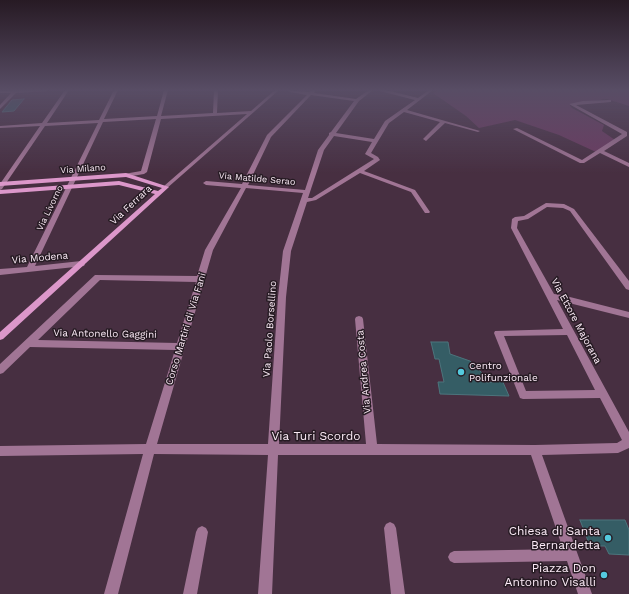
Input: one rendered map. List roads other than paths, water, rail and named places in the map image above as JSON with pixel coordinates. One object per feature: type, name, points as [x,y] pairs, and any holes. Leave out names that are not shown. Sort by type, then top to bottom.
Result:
[{"type":"street","points":[[1,185],[48,118]]},
{"type":"street","name":"Via Livorno","points":[[30,269],[103,118]]},
{"type":"street","points":[[126,175],[144,172],[159,118]]},
{"type":"street","points":[[0,128],[163,118]]},
{"type":"street","name":"Via Ferrara","points":[[0,337],[159,193],[245,118]]},
{"type":"street","name":"Corso Martiri di Via Fani","points":[[110,594],[150,449],[209,250],[244,187],[269,136],[287,118]]},
{"type":"street","name":"Via Paolo Borsellino","points":[[265,594],[282,297],[287,251],[321,150],[343,118]]},
{"type":"street","points":[[305,197],[314,199],[376,160],[376,158],[368,154],[387,122],[393,118]]},
{"type":"street","points":[[432,118],[478,131]]},
{"type":"street","points":[[515,129],[582,162],[625,135],[624,133],[594,118]]},
{"type":"street","points":[[426,139],[444,121]]},
{"type":"street","points":[[331,134],[375,141]]},
{"type":"street","points":[[600,151],[629,165]]},
{"type":"street","points":[[359,171],[413,191],[426,212]]},
{"type":"street","name":"Via Milano","points":[[1,185],[126,175],[166,187]]},
{"type":"street","name":"Via Milano","points":[[0,192],[119,183],[159,193]]},
{"type":"street","name":"Via Matilde Serao","points":[[206,183],[244,187],[305,197]]},
{"type":"street","name":"Via Ettore Majorana","points":[[629,287],[572,210],[564,206],[546,205],[526,218],[516,219],[514,228],[629,441]]},
{"type":"street","name":"Via Modena","points":[[0,272],[81,264]]},
{"type":"street","points":[[0,370],[98,277],[201,279]]},
{"type":"street","points":[[551,298],[562,298],[629,315]]},
{"type":"street","name":"Via Andrea Costa","points":[[359,319],[372,450]]},
{"type":"street","points":[[570,332],[498,334],[523,395],[603,394]]},
{"type":"street","name":"Via Antonello Gaggini","points":[[28,343],[181,347]]},
{"type":"street","name":"Via Turi Scordo","points":[[0,451],[150,449],[535,450],[618,448],[629,441]]},
{"type":"street","points":[[535,450],[585,594]]},
{"type":"street","points":[[390,528],[398,594]]},
{"type":"street","points":[[190,594],[202,532]]},
{"type":"street","points":[[454,557],[572,555]]},
{"type":"place","name":"Centro Polifunzionale","points":[[461,372]]},
{"type":"place","name":"Chiesa di Santa Bernardetta","points":[[608,538]]},
{"type":"place","name":"Piazza Don Antonino Visalli","points":[[604,575]]}]
